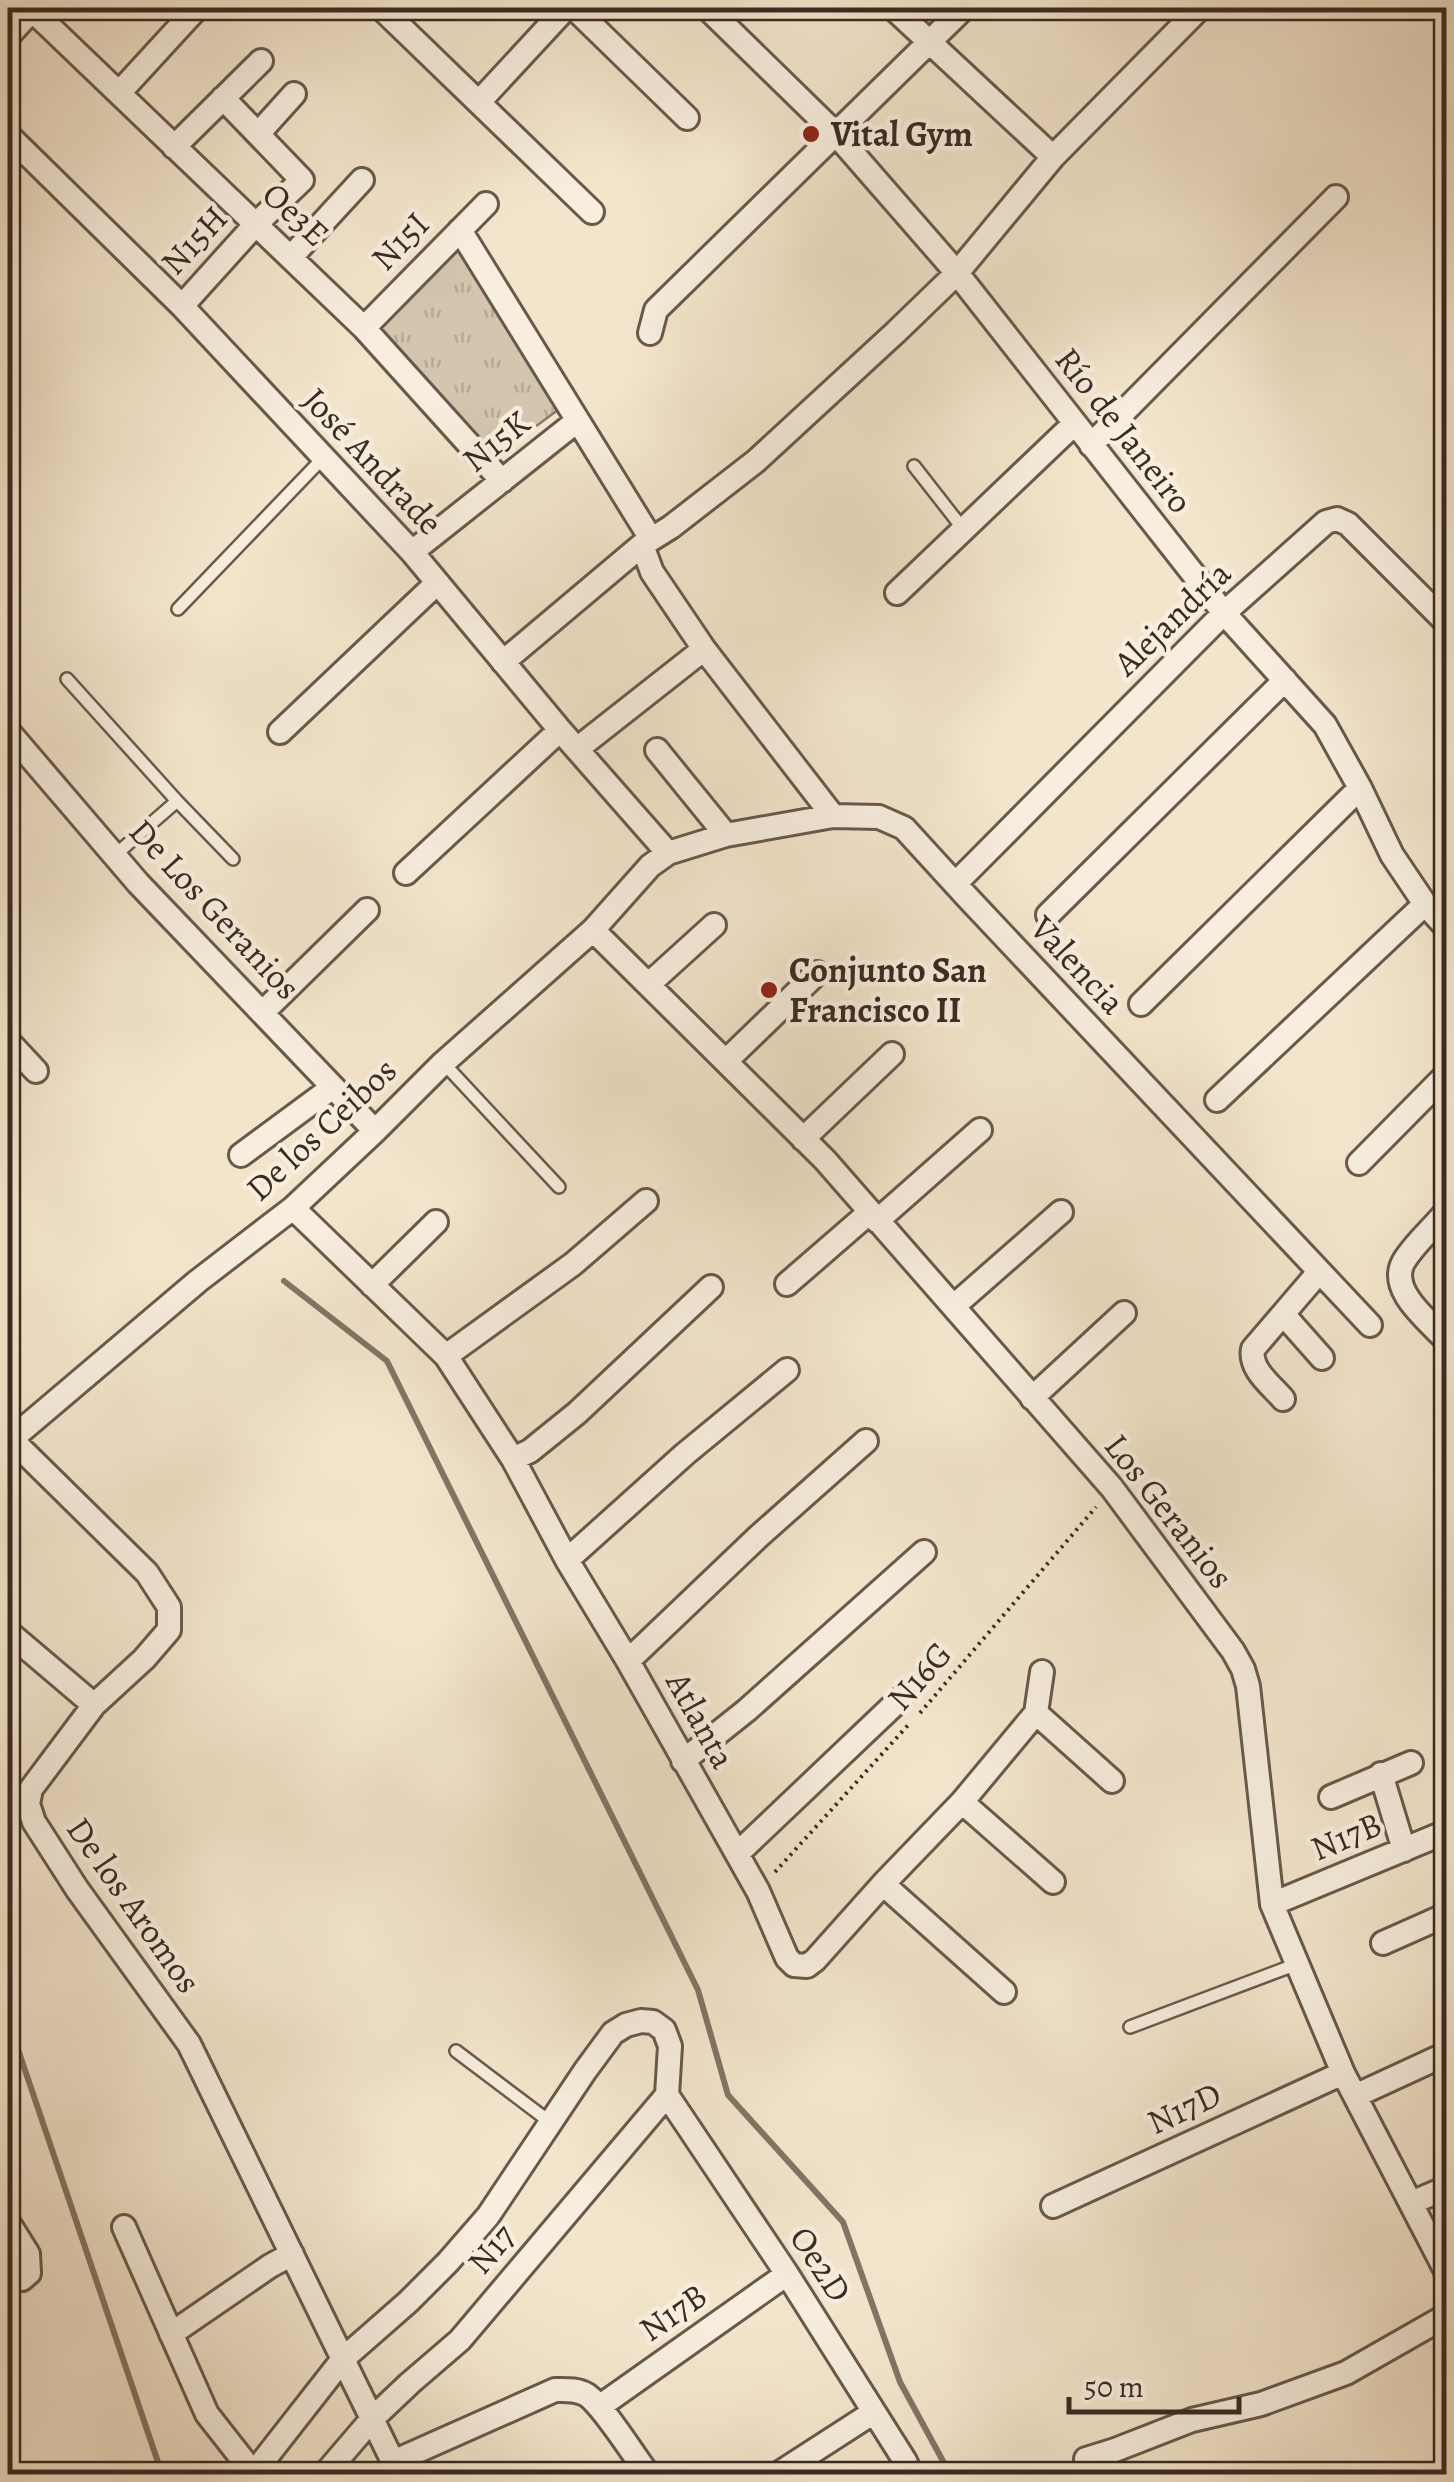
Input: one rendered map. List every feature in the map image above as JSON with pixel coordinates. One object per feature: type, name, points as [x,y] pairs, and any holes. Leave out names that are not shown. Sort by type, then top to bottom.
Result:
[{"type":"street","points":[[119,92],[197,8]]},
{"type":"street","points":[[382,8],[592,212]]},
{"type":"street","points":[[479,102],[566,8]]},
{"type":"street","points":[[574,8],[687,118]]},
{"type":"street","name":"Río de Janeiro","points":[[707,8],[834,133],[956,272],[1224,613],[1325,725],[1392,855],[1425,904],[1446,926]]},
{"type":"street","points":[[892,8],[1052,157]]},
{"type":"street","points":[[650,334],[656,310],[964,8]]},
{"type":"street","points":[[503,662],[647,542],[756,461],[956,272],[1052,157],[1200,8]]},
{"type":"street","points":[[8,36],[33,9]]},
{"type":"street","name":"Oe3E","points":[[33,9],[364,328],[502,481]]},
{"type":"street","points":[[174,147],[260,62]]},
{"type":"street","points":[[223,98],[258,134],[294,94]]},
{"type":"street","name":"N15H","points":[[182,306],[302,180],[258,134]]},
{"type":"street","name":"José Andrade","points":[[8,135],[182,306],[412,552],[668,853]]},
{"type":"street","points":[[292,256],[362,180]]},
{"type":"street","points":[[1090,445],[1336,198]]},
{"type":"street","name":"N15I","points":[[364,328],[486,204]]},
{"type":"street","points":[[460,230],[647,542],[652,572],[704,649],[834,816]]},
{"type":"street","name":"N15K","points":[[412,552],[577,421]]},
{"type":"street","points":[[897,593],[1074,424]]},
{"type":"street","name":"Alejandría","points":[[956,884],[1224,613],[1326,522],[1343,520],[1446,622]]},
{"type":"street","points":[[280,732],[436,584]]},
{"type":"street","points":[[578,749],[704,649]]},
{"type":"street","points":[[1048,914],[1285,680]]},
{"type":"street","points":[[406,873],[560,730]]},
{"type":"street","name":"De Los Geranios","points":[[8,732],[114,856],[375,1131]]},
{"type":"street","points":[[657,750],[726,835]]},
{"type":"street","points":[[1141,1004],[1360,788]]},
{"type":"street","name":"Valencia","points":[[668,853],[726,835],[834,816],[879,817],[904,828],[1370,1325]]},
{"type":"street","name":"De los Ceibos","points":[[10,1440],[198,1281],[293,1208],[442,1064],[594,930],[650,866],[668,853]]},
{"type":"street","points":[[1216,1100],[1425,904]]},
{"type":"street","points":[[262,1012],[367,910]]},
{"type":"street","points":[[649,984],[714,925]]},
{"type":"street","name":"Los Geranios","points":[[594,930],[804,1139],[954,1306],[1112,1488],[1233,1651],[1248,1686],[1272,1904],[1344,2073],[1446,2272]]},
{"type":"street","points":[[726,1061],[817,973]]},
{"type":"street","points":[[8,1041],[36,1071]]},
{"type":"street","points":[[804,1139],[892,1054]]},
{"type":"street","points":[[1359,1162],[1446,1075]]},
{"type":"street","points":[[240,1155],[333,1087]]},
{"type":"street","points":[[787,1284],[980,1130]]},
{"type":"street","points":[[446,1356],[534,1294],[646,1200]]},
{"type":"street","name":"Atlanta","points":[[293,1208],[446,1356],[514,1459],[758,1891],[787,1958],[794,1964],[807,1966],[815,1960],[962,1802],[1036,1712]]},
{"type":"street","points":[[954,1306],[1061,1212]]},
{"type":"street","points":[[1446,1212],[1402,1263],[1400,1280],[1407,1296],[1446,1340]]},
{"type":"street","points":[[372,1285],[436,1222]]},
{"type":"street","points":[[1283,1399],[1253,1364],[1253,1349],[1319,1272]]},
{"type":"street","points":[[514,1459],[577,1413],[711,1286]]},
{"type":"street","points":[[1032,1398],[1124,1314]]},
{"type":"street","points":[[1283,1314],[1322,1358]]},
{"type":"street","points":[[568,1560],[685,1454],[787,1370]]},
{"type":"street","name":"De los Aromos","points":[[10,1440],[148,1574],[169,1607],[168,1630],[144,1659],[94,1705],[31,1789],[28,1804],[34,1822],[77,1889],[189,2044],[396,2468]]},
{"type":"street","points":[[628,1661],[866,1441]]},
{"type":"street","points":[[683,1761],[747,1710],[924,1552]]},
{"type":"street","points":[[8,1632],[94,1705]]},
{"type":"street","points":[[1042,1672],[1036,1712],[1112,1781]]},
{"type":"street","points":[[737,1854],[899,1700]]},
{"type":"street","points":[[1332,1797],[1410,1763]]},
{"type":"street","points":[[1382,1774],[1404,1850]]},
{"type":"street","points":[[962,1802],[1053,1882]]},
{"type":"street","name":"N17B","points":[[1272,1904],[1446,1832]]},
{"type":"street","points":[[883,1884],[1004,1992]]},
{"type":"street","points":[[1383,1943],[1446,1915]]},
{"type":"street","points":[[124,2227],[206,2414],[254,2474],[343,2359],[408,2302],[488,2216],[585,2071],[619,2028],[633,2022],[653,2022],[664,2030],[670,2046],[667,2094]]},
{"type":"street","points":[[1356,2096],[1446,2054]]},
{"type":"street","name":"N17D","points":[[1053,2206],[1344,2073]]},
{"type":"street","name":"Oe2D","points":[[667,2094],[788,2274],[911,2474]]},
{"type":"street","name":"N17","points":[[325,2474],[372,2419],[460,2340],[667,2094]]},
{"type":"street","points":[[1411,2203],[1446,2188]]},
{"type":"street","points":[[8,2222],[28,2254],[18,2273]]},
{"type":"street","points":[[171,2334],[292,2254]]},
{"type":"street","name":"N17B","points":[[599,2408],[788,2274]]},
{"type":"street","points":[[1086,2459],[1192,2420],[1261,2404],[1346,2373],[1446,2316]]},
{"type":"street","points":[[396,2468],[555,2390],[570,2389],[586,2395],[599,2408],[648,2474]]},
{"type":"street","points":[[778,2474],[874,2412]]},
{"type":"lane","points":[[178,609],[323,458]]},
{"type":"lane","points":[[914,466],[964,530]]},
{"type":"lane","points":[[68,679],[233,859]]},
{"type":"lane","points":[[114,856],[177,801]]},
{"type":"lane","points":[[442,1064],[559,1187]]},
{"type":"lane","points":[[1130,2027],[1297,1964]]},
{"type":"lane","points":[[456,2051],[550,2122]]},
{"type":"path","name":"N16G","points":[[758,1891],[936,1694],[1112,1488]]},
{"type":"green space","points":[[460,230],[566,404],[485,464],[364,328]]},
{"type":"waterway","points":[[284,1281],[387,1361],[698,1990],[728,2095],[843,2222],[900,2382],[950,2474]]},
{"type":"waterway","points":[[8,2020],[162,2474]]},
{"type":"place","name":"Vital Gym","points":[[811,134]]},
{"type":"place","name":"Conjunto San Francisco II","points":[[769,990]]}]
